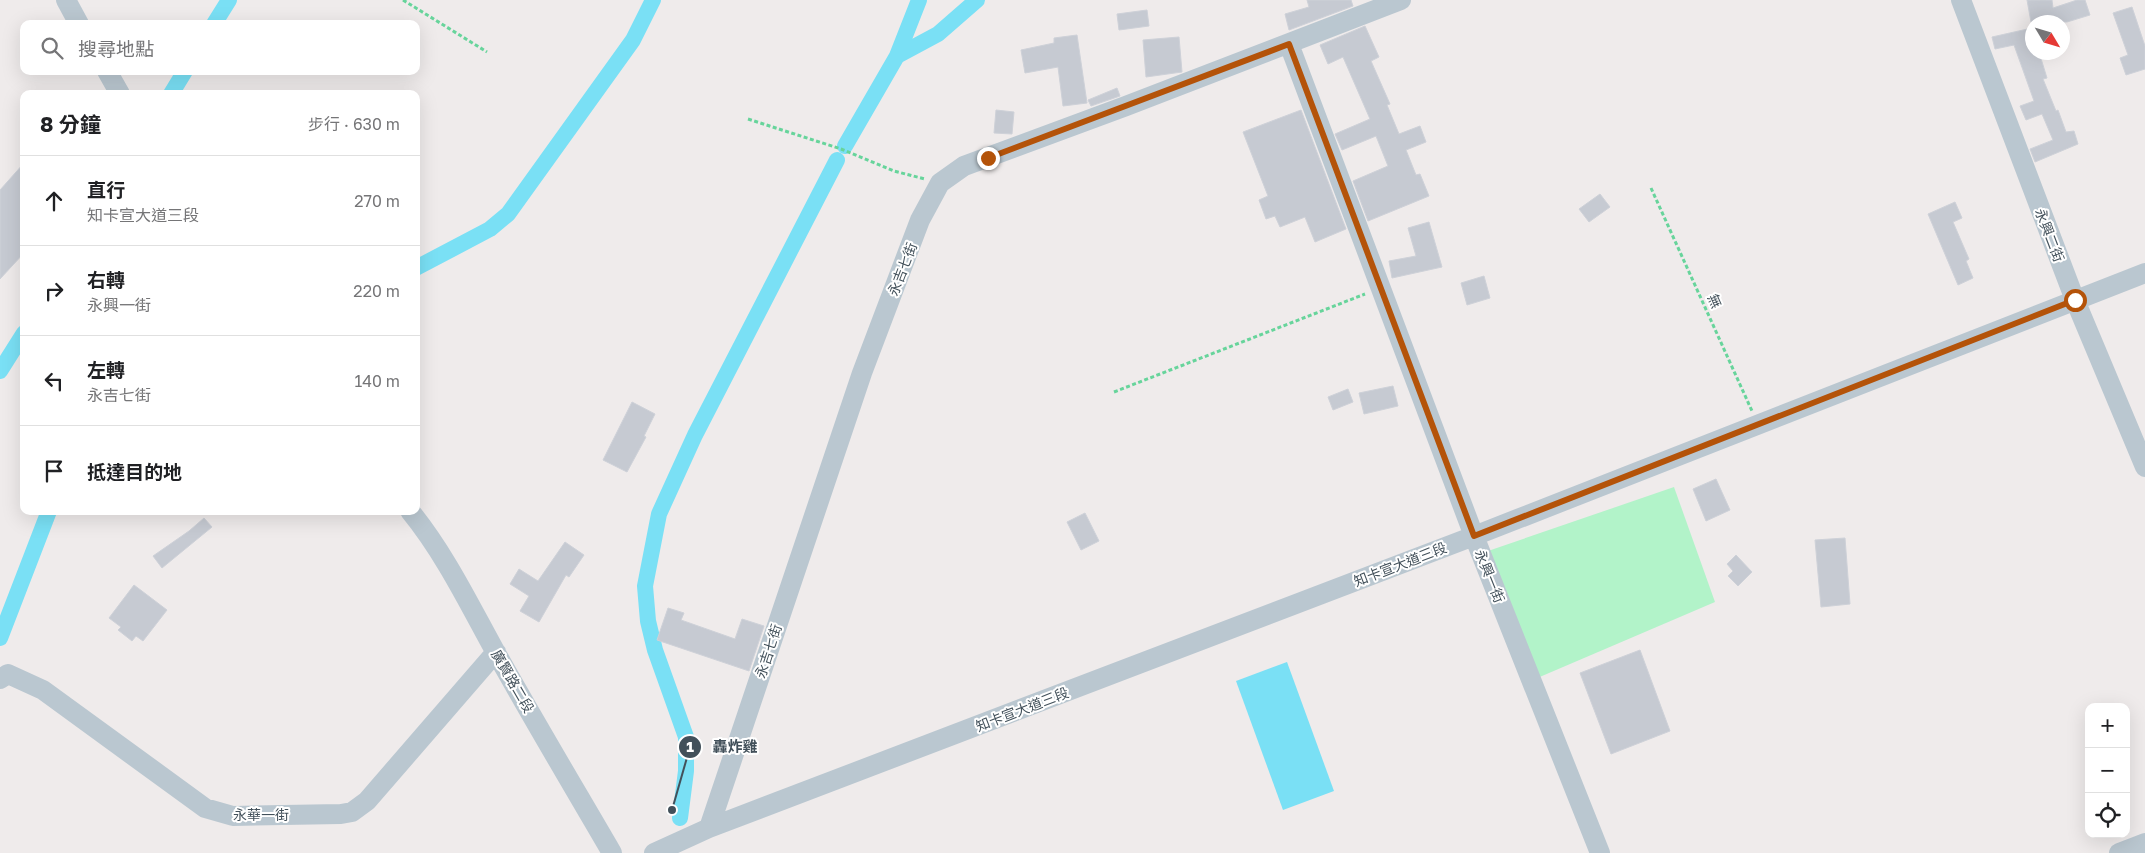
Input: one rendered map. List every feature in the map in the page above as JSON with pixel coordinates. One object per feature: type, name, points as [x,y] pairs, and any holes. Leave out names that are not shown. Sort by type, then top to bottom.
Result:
[{"type":"street","name":"永吉七街","points":[[709,828],[862,373],[920,220],[940,182],[964,166],[1401,0]]},
{"type":"street","name":"永興二街","points":[[1961,0],[2075,300],[2145,467]]},
{"type":"street","name":"永興一街","points":[[1289,44],[1474,536],[1600,853]]},
{"type":"street","points":[[109,75],[118,90]]},
{"type":"street","name":"知卡宣大道三段","points":[[654,853],[709,828],[1474,536],[2145,273]]},
{"type":"street","name":"廣賢路二段","points":[[413,515],[455,577],[612,853]]},
{"type":"street","name":"永華一街","points":[[0,679],[8,674],[43,690],[205,808],[233,816],[341,814],[352,812],[367,802],[496,652]]},
{"type":"street","points":[[2119,853],[2145,843]]},
{"type":"path","points":[[403,0],[487,52]]},
{"type":"path","points":[[748,119],[841,149],[894,171],[940,182]]},
{"type":"path","name":"無","points":[[1651,188],[1758,424]]},
{"type":"path","points":[[1114,392],[1381,288]]},
{"type":"green space","points":[[1674,487],[1715,602],[1535,679],[1488,551]]},
{"type":"water","points":[[1287,662],[1334,791],[1283,810],[1236,681]]},
{"type":"building","points":[[1307,0],[1351,0],[1353,6],[1289,30],[1285,14],[1309,7]]},
{"type":"building","points":[[2027,0],[2052,0],[2053,8],[2077,0],[2085,0],[2090,15],[2070,21],[2070,15],[2030,15]]},
{"type":"building","points":[[2132,7],[2145,46],[2145,69],[2126,75],[2120,58],[2128,55],[2113,13]]},
{"type":"building","points":[[1147,10],[1149,26],[1119,30],[1117,14]]},
{"type":"building","points":[[1365,26],[1379,57],[1371,61],[1390,104],[1387,105],[1399,134],[1420,126],[1426,142],[1406,150],[1416,175],[1420,174],[1429,196],[1368,221],[1353,181],[1388,166],[1376,136],[1342,150],[1335,134],[1370,119],[1343,57],[1328,64],[1320,45]]},
{"type":"building","points":[[2025,30],[2025,60],[2041,60],[2047,78],[2043,79],[2056,111],[2058,110],[2066,132],[2074,131],[2078,144],[2035,162],[2030,149],[2053,140],[2042,114],[2026,120],[2020,106],[2034,101],[2014,45],[1995,49],[1992,37]]},
{"type":"building","points":[[1077,35],[1087,103],[1063,106],[1058,67],[1025,73],[1021,50],[1054,43],[1054,38]]},
{"type":"building","points":[[1179,37],[1182,72],[1146,77],[1143,40]]},
{"type":"building","points":[[1117,88],[1120,96],[1091,106],[1088,100]]},
{"type":"building","points":[[996,110],[1014,112],[1012,134],[994,133]]},
{"type":"building","points":[[1301,110],[1346,229],[1315,242],[1305,217],[1280,227],[1275,216],[1266,219],[1259,200],[1268,196],[1243,132]]},
{"type":"building","points":[[20,168],[20,257],[0,279],[0,190]]},
{"type":"building","points":[[1600,194],[1610,207],[1589,222],[1579,209]]},
{"type":"building","points":[[1955,202],[1962,218],[1953,222],[1969,259],[1966,261],[1973,278],[1958,285],[1928,214]]},
{"type":"building","points":[[1429,222],[1442,267],[1392,278],[1389,261],[1416,256],[1408,228]]},
{"type":"building","points":[[1484,276],[1490,298],[1467,305],[1461,283]]},
{"type":"building","points":[[1393,386],[1398,406],[1364,414],[1359,393]]},
{"type":"building","points":[[1348,389],[1353,402],[1333,410],[1328,397]]},
{"type":"building","points":[[632,402],[655,414],[644,436],[646,437],[627,472],[603,460]]},
{"type":"building","points":[[1716,479],[1730,510],[1706,521],[1693,489]]},
{"type":"building","points":[[1085,513],[1099,541],[1081,550],[1067,522]]},
{"type":"building","points":[[204,518],[212,527],[162,568],[153,556]]},
{"type":"building","points":[[1845,538],[1850,604],[1821,607],[1815,540]]},
{"type":"building","points":[[565,542],[584,555],[569,577],[566,575],[539,622],[520,611],[529,596],[510,584],[519,569],[538,581]]},
{"type":"building","points":[[1736,555],[1752,572],[1738,586],[1728,576],[1733,571],[1727,564]]},
{"type":"building","points":[[134,585],[167,610],[143,641],[136,636],[132,641],[118,630],[121,627],[109,618]]},
{"type":"building","points":[[668,608],[684,613],[681,620],[735,639],[742,619],[764,626],[749,671],[657,640]]},
{"type":"building","points":[[1640,650],[1670,731],[1611,754],[1580,673]]},
{"type":"waterway","points":[[216,20],[229,0]]},
{"type":"waterway","points":[[420,266],[490,229],[508,214],[633,40],[653,0]]},
{"type":"waterway","points":[[845,146],[897,56],[919,0]]},
{"type":"waterway","points":[[897,56],[938,34],[977,0]]},
{"type":"waterway","points":[[173,90],[183,75]]},
{"type":"waterway","points":[[680,818],[686,771],[686,737],[655,650],[648,621],[645,586],[659,514],[695,435],[837,160]]},
{"type":"waterway","points":[[0,371],[20,339]]},
{"type":"waterway","points":[[0,638],[47,515]]},
{"type":"place","name":"轟炸雞","points":[[672,810]]},
{"type":"route","points":[[988,158],[1289,44],[1474,536],[2075,300]]}]
